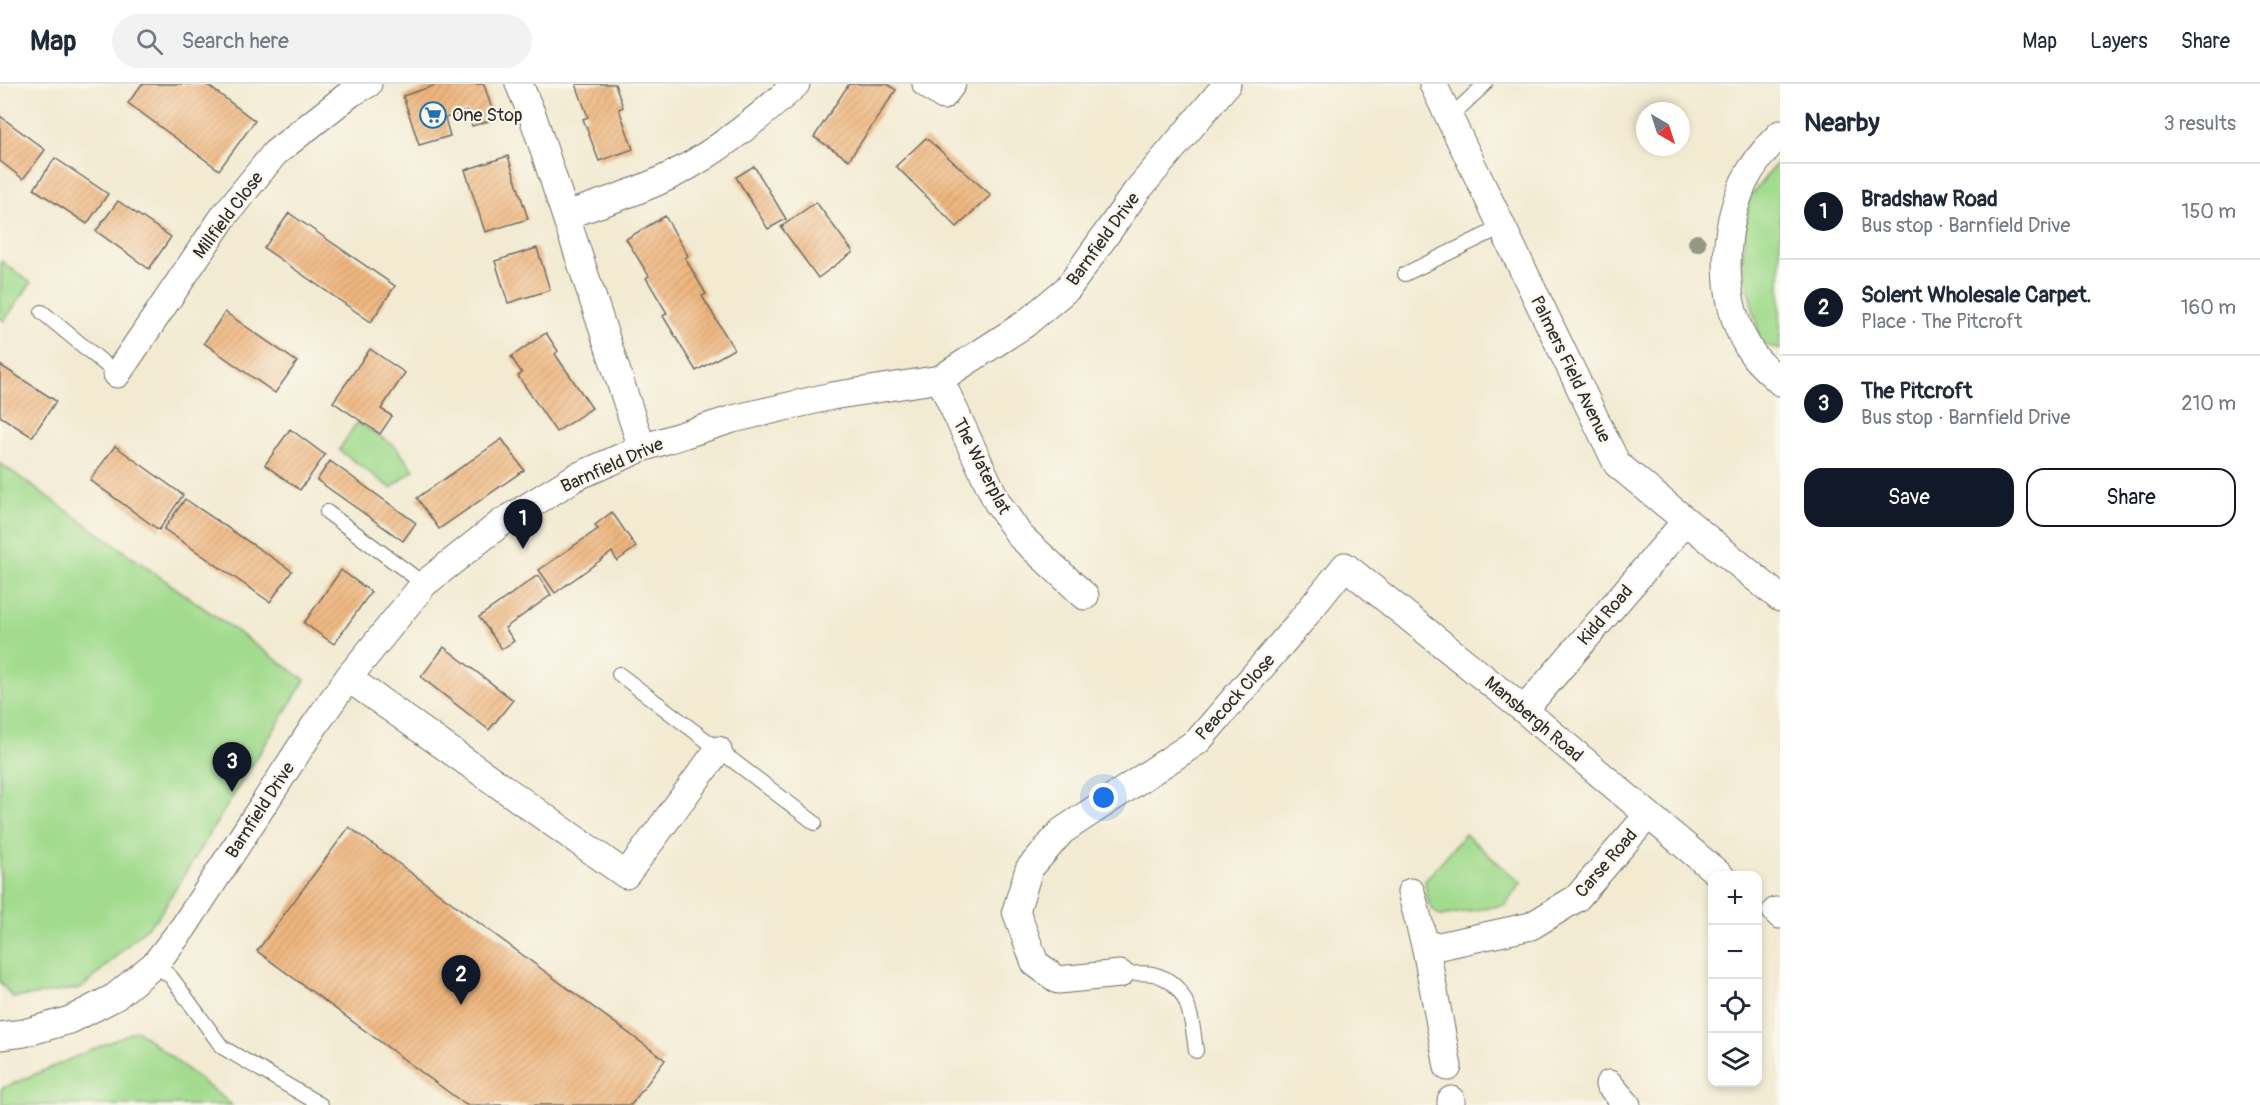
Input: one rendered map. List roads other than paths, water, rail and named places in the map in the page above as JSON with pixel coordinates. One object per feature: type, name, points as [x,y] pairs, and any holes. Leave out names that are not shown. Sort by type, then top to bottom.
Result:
[{"type":"street","name":"Millfield Close","points":[[117,374],[224,216],[275,153],[351,93],[369,84]]},
{"type":"street","points":[[519,84],[533,117],[642,448]]},
{"type":"street","points":[[566,215],[633,193],[701,159],[767,111],[795,84]]},
{"type":"street","points":[[926,84],[944,96],[952,84]]},
{"type":"street","name":"Barnfield Drive","points":[[0,1036],[24,1033],[70,1020],[115,997],[155,964],[190,919],[315,725],[348,678],[424,584],[501,523],[576,477],[642,448],[733,419],[832,396],[940,379],[1025,324],[1068,288],[1136,192],[1227,84]]},
{"type":"street","name":"Palmers Field Avenue","points":[[1433,84],[1617,464],[1780,598]]},
{"type":"street","points":[[1780,134],[1764,151],[1741,190],[1734,210],[1729,239],[1728,273],[1732,307],[1741,332],[1754,356],[1780,382]]},
{"type":"street","name":"The Waterplat","points":[[940,379],[1003,510],[1020,536],[1085,596]]},
{"type":"street","name":"Kidd Road","points":[[1524,710],[1686,521]]},
{"type":"street","name":"Mansbergh Road","points":[[1345,566],[1524,710],[1715,871]]},
{"type":"street","name":"Peacock Close","points":[[1120,974],[1058,980],[1035,963],[1016,911],[1029,869],[1062,831],[1198,741],[1345,566]]},
{"type":"street","points":[[348,678],[626,874],[718,750]]},
{"type":"street","name":"Carse Road","points":[[1426,949],[1531,926],[1568,904],[1577,898],[1648,815]]},
{"type":"street","points":[[1411,892],[1426,949],[1448,1067]]},
{"type":"street","points":[[1609,1084],[1627,1105]]},
{"type":"lane","points":[[1449,118],[1485,84]]},
{"type":"lane","points":[[1405,274],[1502,226]]},
{"type":"lane","points":[[42,312],[117,374]]},
{"type":"lane","points":[[327,512],[424,584]]},
{"type":"lane","points":[[619,674],[815,823]]},
{"type":"lane","points":[[155,964],[171,977],[222,1047],[321,1105]]},
{"type":"lane","points":[[1120,974],[1152,974],[1167,980],[1182,993],[1191,1012],[1196,1051]]},
{"type":"place","name":"One Stop","points":[[433,115]]},
{"type":"place","name":"Bradshaw Road","points":[[523,549]]},
{"type":"place","name":"The Pitcroft","points":[[232,792]]},
{"type":"place","name":"Solent Wholesale Carpet.","points":[[461,1005]]}]
